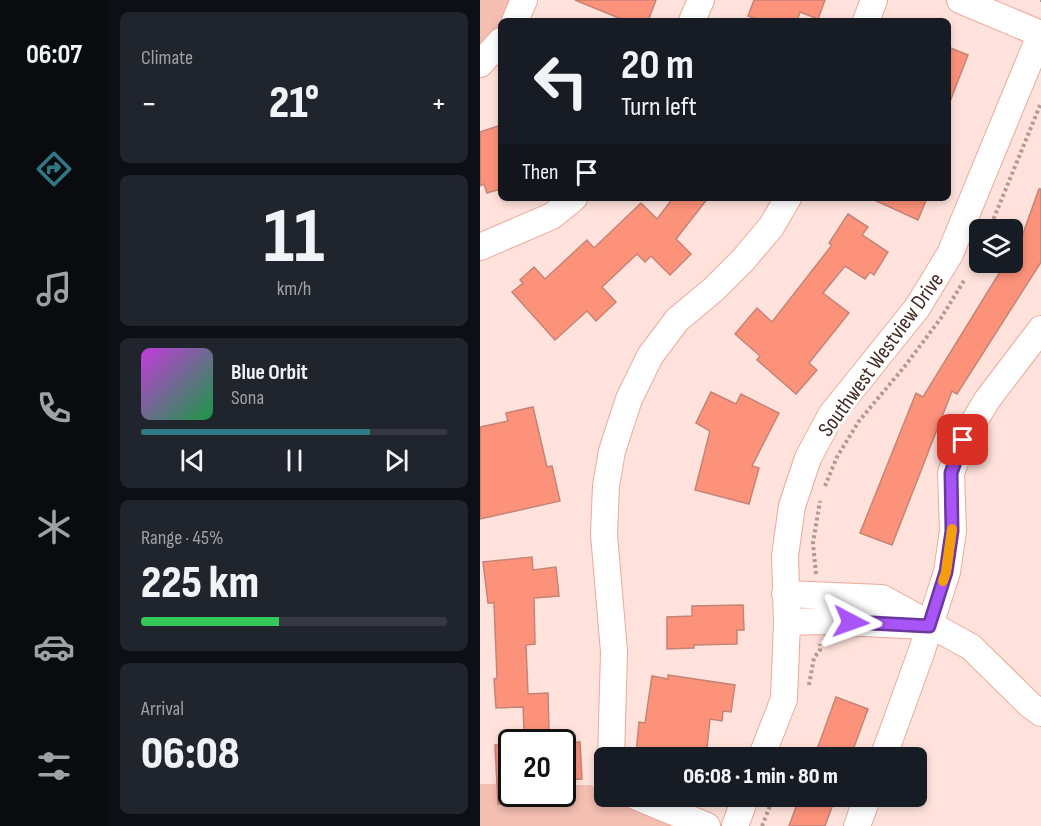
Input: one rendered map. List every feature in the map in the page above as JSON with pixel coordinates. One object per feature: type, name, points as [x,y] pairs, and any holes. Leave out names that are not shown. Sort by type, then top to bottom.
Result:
[{"type":"street","points":[[516,18],[524,0]]},
{"type":"street","points":[[694,18],[701,0]]},
{"type":"street","points":[[867,18],[874,0]]},
{"type":"street","points":[[960,0],[1041,34]]},
{"type":"street","name":"Southwest Westview Drive","points":[[765,747],[784,699],[787,622],[784,556],[792,506],[808,458],[831,415],[917,308],[950,254],[1041,34]]},
{"type":"street","points":[[480,64],[498,44]]},
{"type":"street","points":[[480,247],[552,216],[570,201]]},
{"type":"street","points":[[611,747],[614,652],[604,534],[606,486],[616,440],[629,399],[650,356],[677,320],[744,260],[771,227],[786,201]]},
{"type":"street","points":[[886,747],[921,653],[946,572],[952,531],[951,473],[963,440],[987,400],[1041,329]]},
{"type":"street","points":[[785,594],[882,598],[929,626],[971,647],[1030,705],[1041,712]]},
{"type":"street","points":[[787,622],[822,621],[929,626]]},
{"type":"street","points":[[661,807],[707,826]]},
{"type":"street","points":[[735,826],[742,807]]},
{"type":"street","points":[[857,826],[864,807]]},
{"type":"path","points":[[994,219],[1041,103]]},
{"type":"path","points":[[816,571],[813,543],[820,496],[837,457],[860,421],[941,318],[965,278]]},
{"type":"path","points":[[762,826],[770,807]]},
{"type":"shaded area","points":[[480,0],[517,0],[509,18],[498,18],[498,34],[480,54]]},
{"type":"shaded area","points":[[480,784],[498,784],[498,807],[576,807],[576,785],[590,785],[594,787],[594,807],[639,807],[684,826],[480,826]]},
{"type":"building","points":[[575,0],[656,0],[649,18],[619,18]]},
{"type":"building","points":[[754,0],[825,0],[818,18],[800,12],[798,18],[748,16]]},
{"type":"building","points":[[951,48],[968,55],[951,99]]},
{"type":"building","points":[[498,126],[498,190],[487,193],[484,184],[480,186],[480,132]]},
{"type":"building","points":[[1039,189],[1041,189],[1041,262],[957,394],[952,391],[892,545],[860,533],[916,393],[923,397],[999,273],[1023,273],[1023,234]]},
{"type":"building","points":[[671,201],[706,201],[676,239],[691,254],[670,275],[651,256],[645,262],[637,254],[602,287],[616,302],[596,321],[587,311],[555,340],[512,292],[523,283],[520,280],[534,267],[545,279],[587,240],[594,248],[641,203],[657,219]]},
{"type":"building","points":[[877,201],[926,201],[918,220]]},
{"type":"building","points":[[848,214],[868,227],[862,235],[888,252],[874,275],[870,272],[865,279],[845,266],[823,293],[849,313],[809,363],[817,370],[796,394],[757,360],[760,356],[735,334],[757,308],[772,322],[832,245],[829,243]]},
{"type":"building","points":[[711,392],[736,404],[741,394],[779,413],[752,466],[759,468],[749,504],[695,490],[710,431],[696,423]]},
{"type":"building","points":[[533,407],[547,467],[552,466],[560,501],[480,519],[480,427],[508,421],[506,413]]},
{"type":"building","points":[[532,557],[533,570],[556,567],[559,596],[534,598],[535,644],[526,645],[528,694],[548,693],[549,729],[524,729],[523,707],[496,708],[494,603],[488,603],[483,562]]},
{"type":"building","points":[[743,605],[744,630],[737,630],[737,644],[694,645],[694,648],[667,649],[667,617],[692,616],[692,606]]},
{"type":"building","points":[[668,675],[735,685],[731,712],[723,711],[722,721],[710,719],[707,747],[637,747],[639,722],[645,723],[652,676],[668,679]]},
{"type":"building","points":[[836,697],[868,709],[854,747],[818,747]]},
{"type":"building","points":[[576,742],[580,742],[582,779],[576,779]]},
{"type":"building","points":[[495,745],[498,745],[498,804]]},
{"type":"building","points":[[796,807],[832,807],[825,826],[789,826]]},
{"type":"slow traffic","points":[[943,581],[952,529]]},
{"type":"route","points":[[851,622],[929,626],[946,572],[952,531],[951,473],[963,440]]}]
